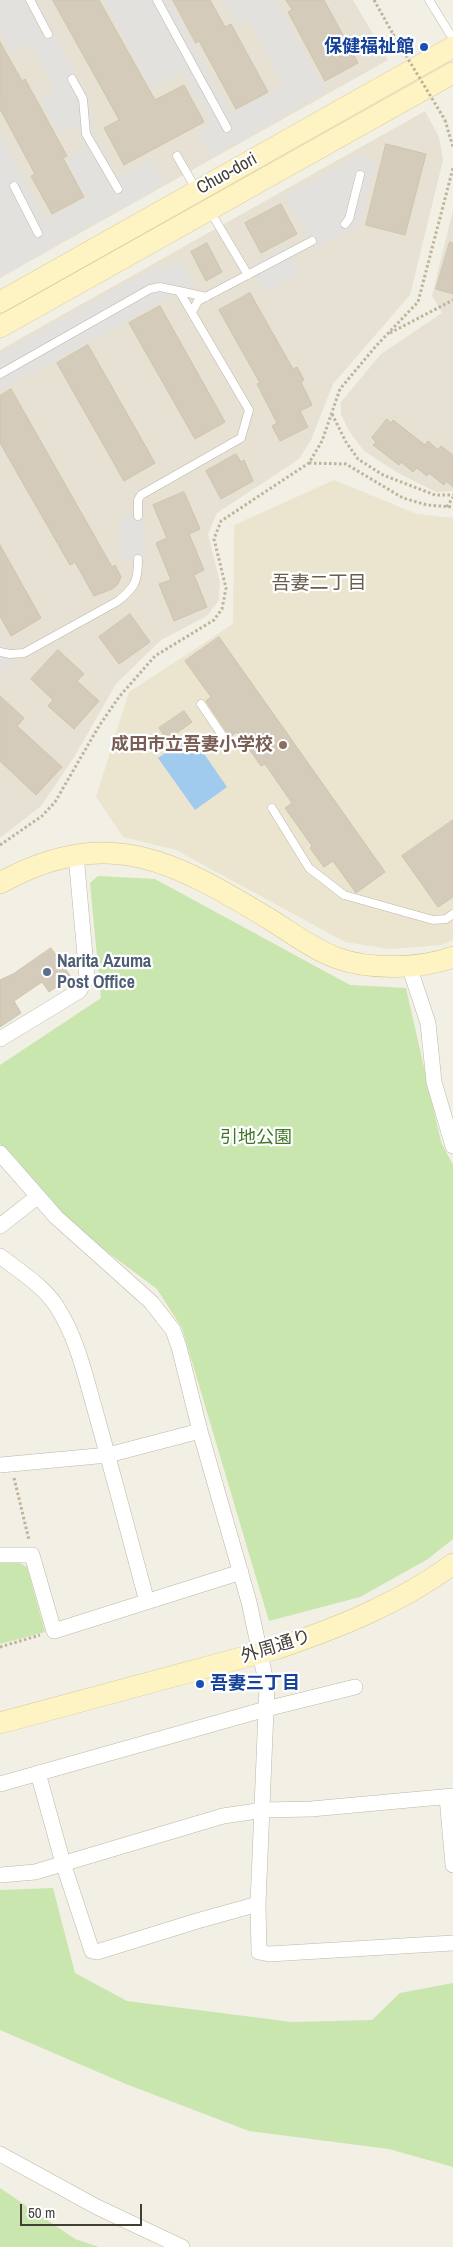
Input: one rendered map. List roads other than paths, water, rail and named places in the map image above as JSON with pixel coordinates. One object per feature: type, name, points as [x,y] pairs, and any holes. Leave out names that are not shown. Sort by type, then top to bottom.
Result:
[{"type":"street","name":"Chuo-dori","points":[[0,327],[453,47]]},
{"type":"street","name":"Chuo-dori","points":[[0,302],[453,73]]},
{"type":"street","points":[[0,883],[27,868],[76,855],[115,853],[149,859],[180,868],[215,886],[337,958],[377,966],[408,966],[453,957]]},
{"type":"street","points":[[0,1039],[78,991],[87,978],[76,855]]},
{"type":"street","points":[[408,966],[428,1023],[434,1082],[453,1146]]},
{"type":"street","points":[[0,1152],[37,1197],[151,1302],[168,1323],[179,1347],[200,1431],[241,1572],[268,1686],[264,1810],[258,1904],[259,1952],[269,1954],[453,1943]]},
{"type":"street","points":[[0,1226],[37,1197]]},
{"type":"street","points":[[0,1256],[36,1285],[55,1304],[67,1323],[78,1353],[108,1455],[147,1602]]},
{"type":"street","points":[[4,1461],[108,1455],[200,1431]]},
{"type":"street","points":[[0,1555],[32,1555],[54,1631],[241,1572]]},
{"type":"street","name":"外周通り","points":[[0,1723],[316,1636],[380,1609],[453,1564]]},
{"type":"street","points":[[0,1784],[266,1709],[355,1687]]},
{"type":"street","points":[[38,1773],[63,1863],[92,1951],[97,1952],[197,1920],[258,1904]]},
{"type":"street","points":[[0,1876],[35,1872],[223,1816],[264,1810],[311,1809],[450,1797],[453,1865]]},
{"type":"street","points":[[0,2154],[97,2207],[182,2247]]},
{"type":"lane","points":[[30,0],[48,34]]},
{"type":"lane","points":[[157,0],[226,128]]},
{"type":"lane","points":[[429,0],[453,39]]},
{"type":"lane","points":[[72,79],[83,99],[86,134],[118,189]]},
{"type":"lane","points":[[177,156],[248,275]]},
{"type":"lane","points":[[345,224],[349,220],[360,175]]},
{"type":"lane","points":[[14,186],[38,233]]},
{"type":"lane","points":[[192,312],[198,301],[312,241]]},
{"type":"lane","points":[[0,374],[150,289],[160,287],[206,297]]},
{"type":"lane","points":[[138,516],[138,500],[141,496],[241,438],[246,426],[249,410],[179,292]]},
{"type":"lane","points":[[0,652],[10,654],[24,653],[118,601],[131,591],[138,578],[138,560]]},
{"type":"lane","points":[[201,704],[224,738]]},
{"type":"lane","points":[[272,808],[309,868],[344,896],[433,920],[446,919],[453,914]]},
{"type":"water","points":[[191,735],[227,787],[195,810],[158,758]]},
{"type":"place","name":"保健福祉館","points":[[424,47]]},
{"type":"place","name":"成田市立吾妻小学校","points":[[283,745]]},
{"type":"place","name":"Narita Azuma Post Office","points":[[47,972]]},
{"type":"place","name":"吾妻三丁目","points":[[200,1684]]},
{"type":"district","name":"吾妻二丁目","points":[[319,584]]},
{"type":"park label","name":"引地公園","points":[[256,1138]]}]
